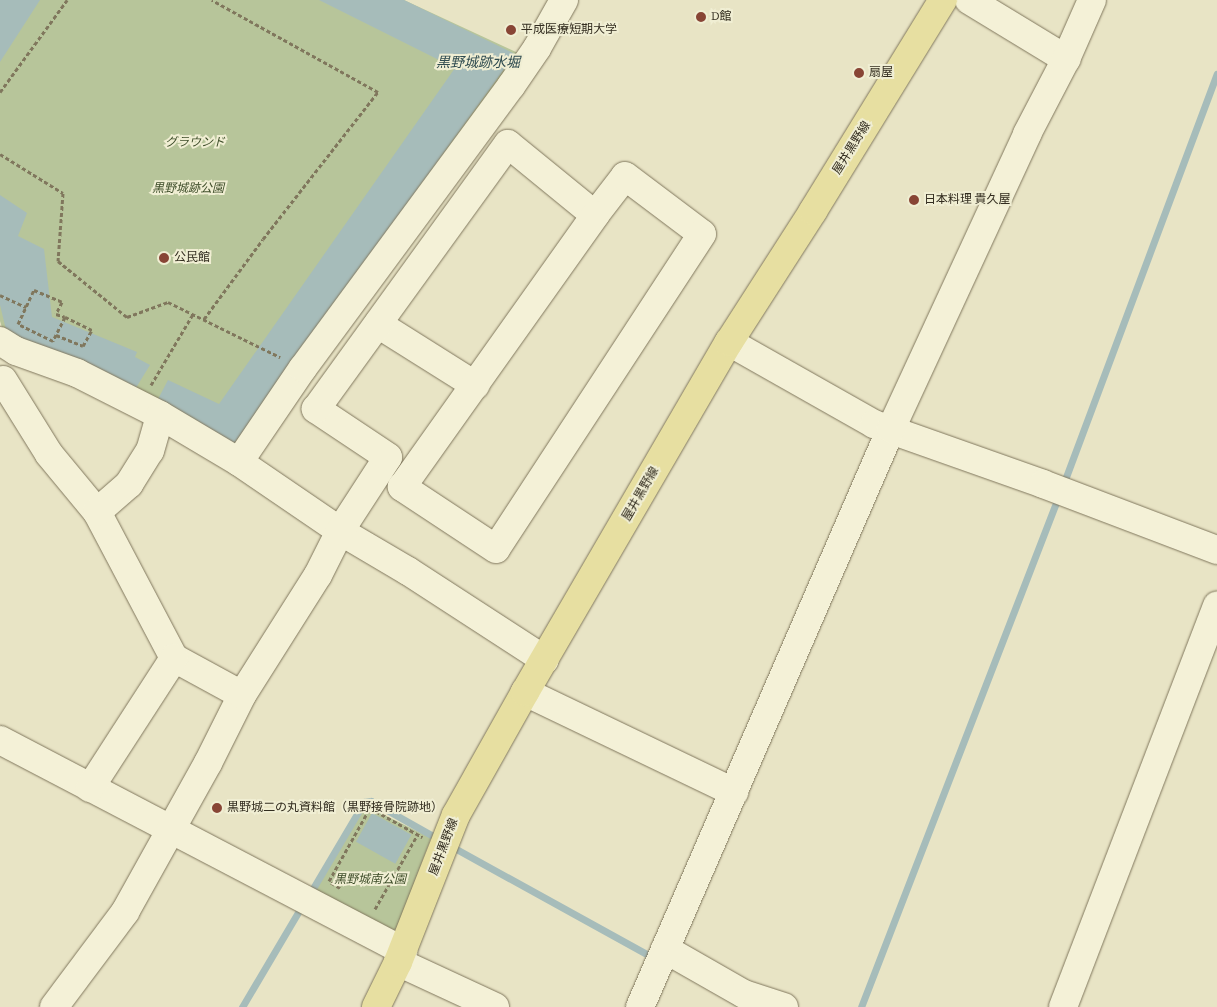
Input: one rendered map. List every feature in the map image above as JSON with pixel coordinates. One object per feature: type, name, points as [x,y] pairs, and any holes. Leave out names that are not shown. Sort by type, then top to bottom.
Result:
[{"type":"main road","name":"屋井黒野線","points":[[376,1007],[400,956],[444,850],[456,815],[525,692],[728,342],[813,211],[943,0]]},
{"type":"street","points":[[239,462],[303,368],[511,86],[537,48],[564,0]]},
{"type":"street","points":[[969,0],[1066,59]]},
{"type":"street","points":[[640,1007],[891,429],[1027,134],[1066,59],[1092,0]]},
{"type":"street","points":[[54,1007],[124,912],[172,830],[242,695],[318,575],[340,531],[388,457],[316,410],[508,144],[595,215]]},
{"type":"street","points":[[381,470],[402,487],[496,549],[702,234],[624,176],[402,487]]},
{"type":"street","points":[[378,324],[475,384]]},
{"type":"street","points":[[728,342],[874,424],[1043,484],[1217,550]]},
{"type":"street","points":[[242,695],[174,658],[97,512],[49,454],[1,382],[8,346],[77,373],[160,415],[239,462],[340,531],[408,571],[545,660]]},
{"type":"street","points":[[97,512],[129,484],[150,451],[160,415]]},
{"type":"street","points":[[1062,1007],[1217,606]]},
{"type":"street","points":[[90,788],[174,658]]},
{"type":"street","points":[[525,692],[734,792]]},
{"type":"street","points":[[0,740],[306,899],[400,956],[496,1007]]},
{"type":"street","points":[[664,949],[744,994],[784,1007]]},
{"type":"path","points":[[0,92],[67,0]]},
{"type":"path","points":[[204,319],[263,239],[378,92],[212,0]]},
{"type":"path","points":[[0,154],[62,193],[58,261],[127,317],[168,302],[303,368]]},
{"type":"path","points":[[56,335],[83,346],[92,330],[65,318],[56,314],[62,302],[34,290],[18,324],[53,340],[65,318]]},
{"type":"path","points":[[0,295],[26,307]]},
{"type":"path","points":[[150,386],[193,314]]},
{"type":"path","points":[[342,889],[329,881],[370,808],[444,850]]},
{"type":"path","points":[[368,905],[374,909],[418,834]]},
{"type":"green space","name":"黒野城跡公園","points":[[0,0],[404,0],[518,53],[234,446],[4,334],[0,321]]},
{"type":"green space","name":"黒野城南公園","points":[[366,806],[431,838],[397,929],[378,934],[310,898]]},
{"type":"water","points":[[0,0],[40,0],[0,62]]},
{"type":"water","name":"黒野城跡水堀","points":[[319,0],[404,0],[515,54],[234,444],[156,403],[168,380],[219,404],[455,68]]},
{"type":"water","points":[[0,195],[27,213],[18,236],[44,249],[52,317],[137,352],[135,357],[150,365],[134,391],[7,334],[0,305]]},
{"type":"water","points":[[372,813],[411,835],[395,864],[356,842]]},
{"type":"waterway","points":[[1063,485],[1217,74]]},
{"type":"waterway","points":[[861,1007],[1059,495]]},
{"type":"waterway","points":[[309,895],[364,802],[371,801],[440,840]]},
{"type":"waterway","points":[[449,845],[650,956]]},
{"type":"waterway","points":[[242,1007],[303,904]]},
{"type":"place","name":"D館","points":[[701,17]]},
{"type":"place","name":"平成医療短期大学","points":[[511,30]]},
{"type":"place","name":"扇屋","points":[[859,73]]},
{"type":"place","name":"日本料理 貴久屋","points":[[914,200]]},
{"type":"place","name":"公民館","points":[[164,258]]},
{"type":"place","name":"黒野城二の丸資料館（黒野接骨院跡地）","points":[[217,808]]},
{"type":"park label","name":"グラウンド","points":[[195,143]]}]
